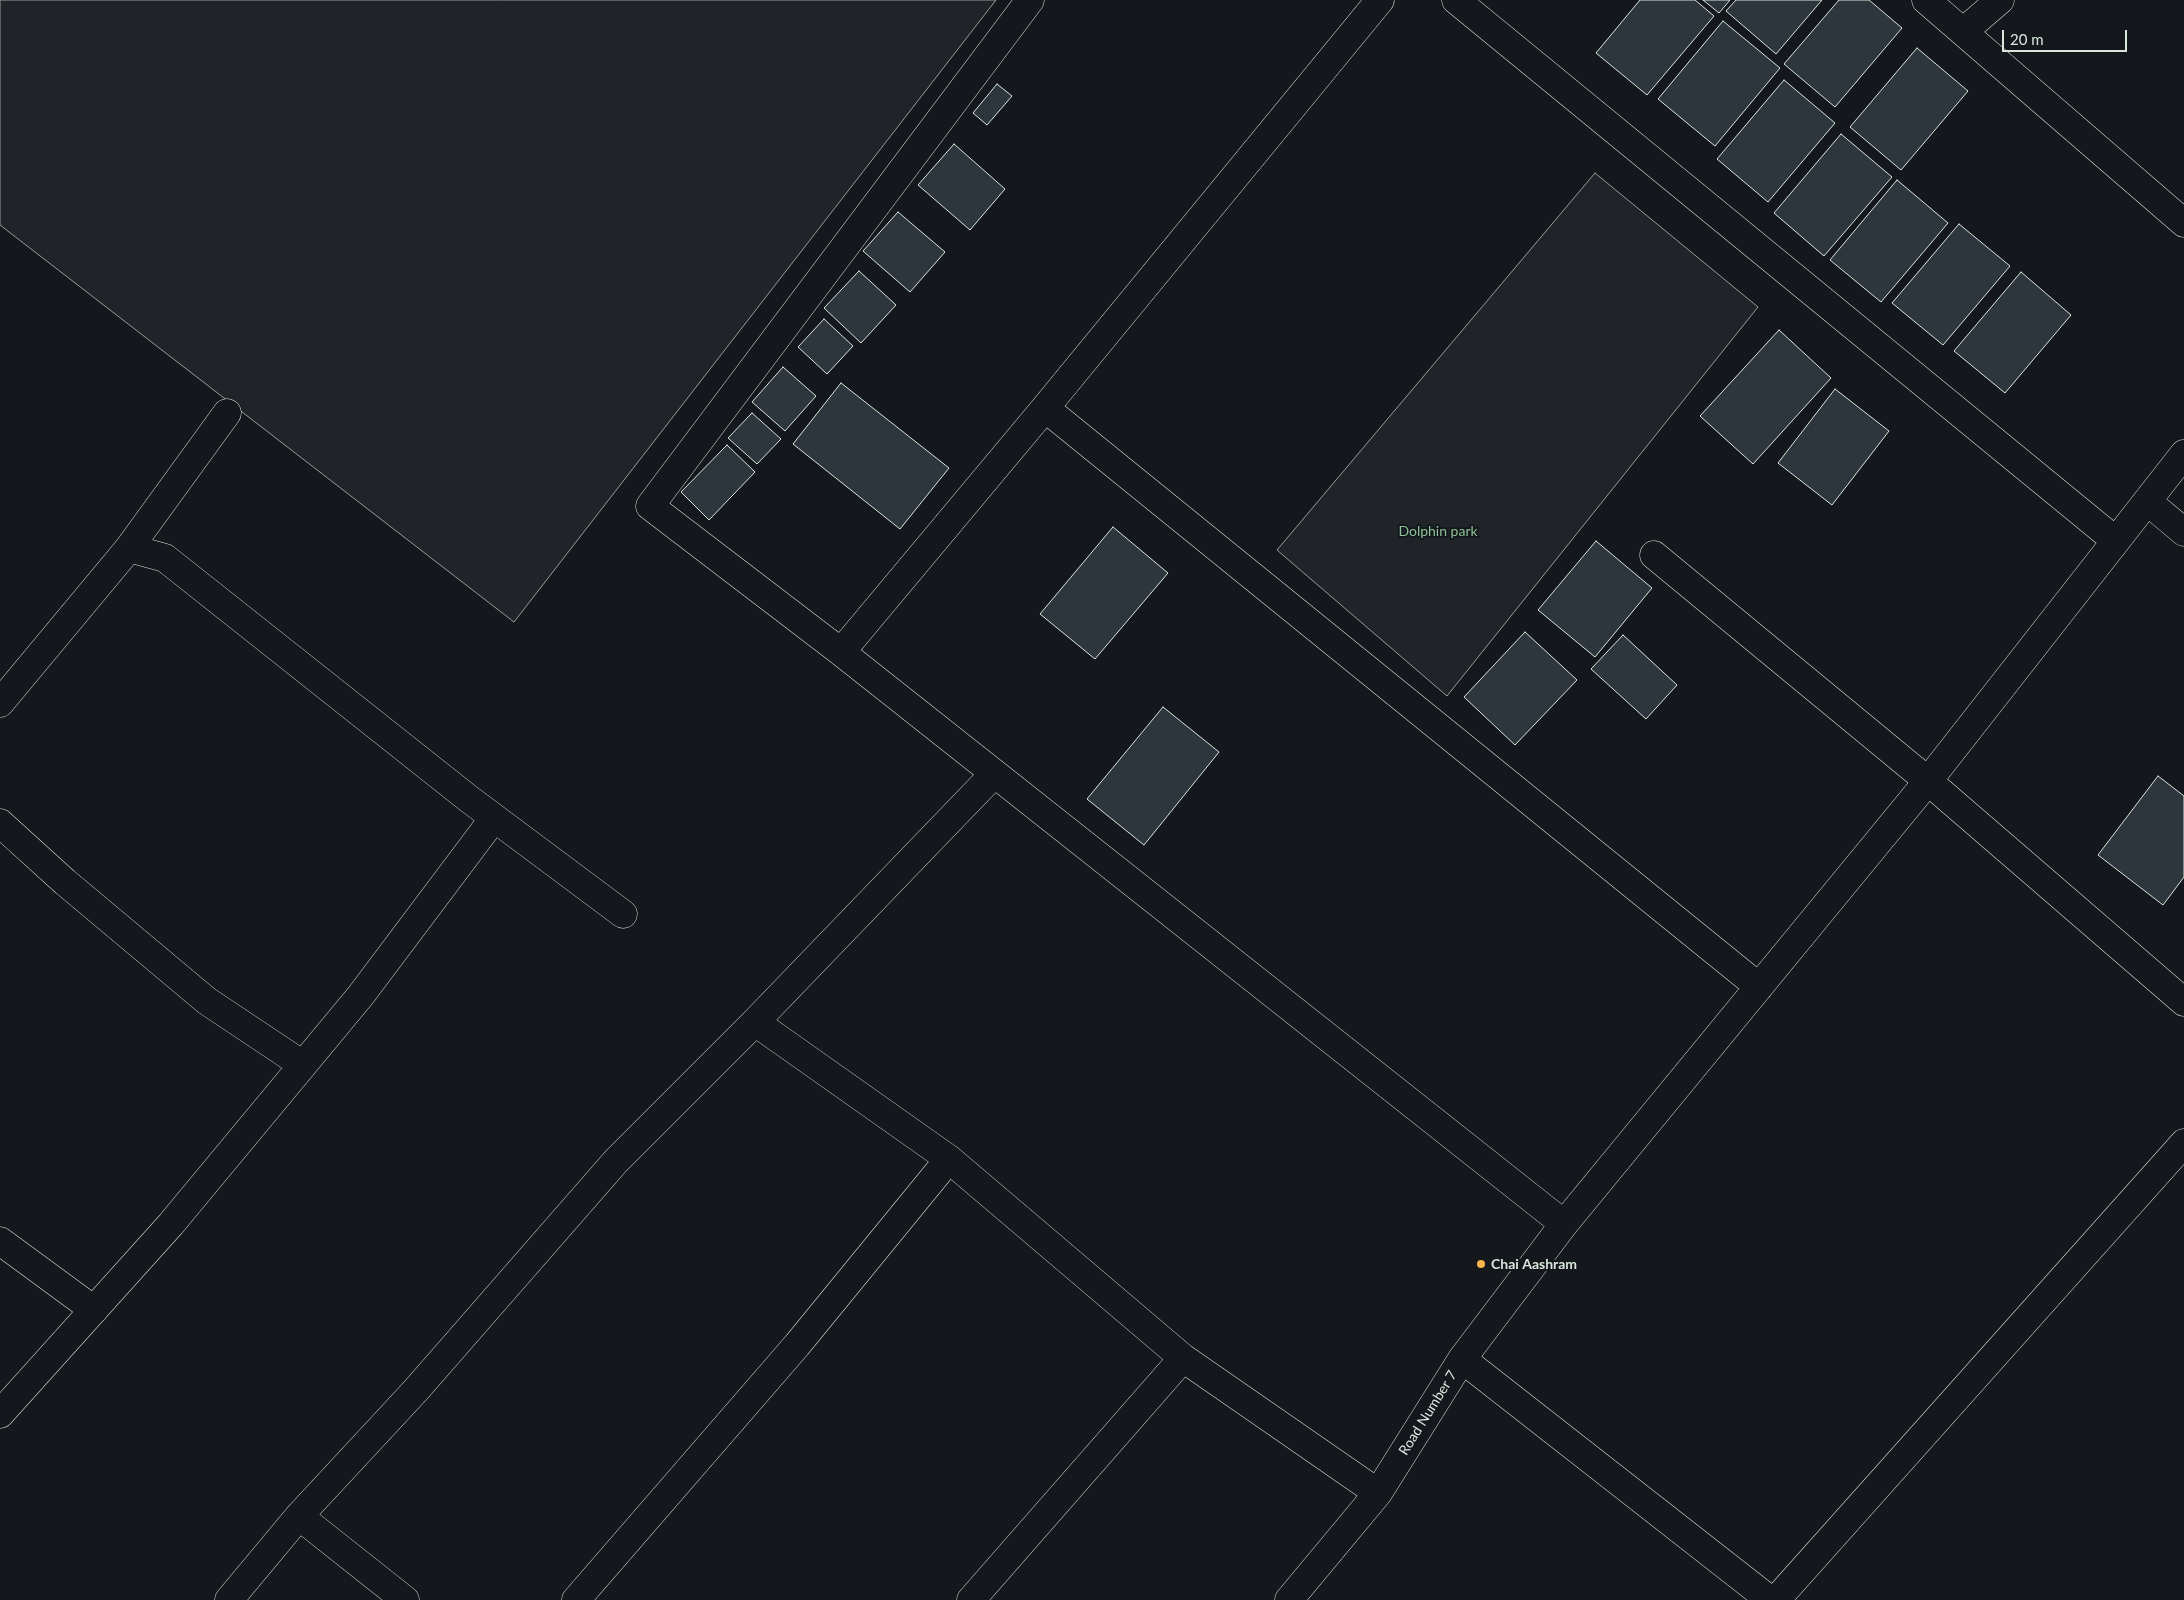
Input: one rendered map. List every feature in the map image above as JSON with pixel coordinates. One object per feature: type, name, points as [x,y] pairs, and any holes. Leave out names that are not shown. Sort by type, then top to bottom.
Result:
[{"type":"street","points":[[1030,0],[650,506],[841,652],[1564,1224]]},
{"type":"street","points":[[841,652],[1045,408],[1380,0]]},
{"type":"street","points":[[1456,0],[2116,541]]},
{"type":"street","points":[[1926,0],[2184,223]]},
{"type":"street","points":[[1964,31],[2000,0]]},
{"type":"street","points":[[1045,408],[1759,987]]},
{"type":"street","points":[[0,703],[129,548],[227,413]]},
{"type":"street","name":"Road Number 7","points":[[1289,1600],[1378,1493],[1462,1359],[1564,1224],[1928,781],[2184,454]]},
{"type":"street","points":[[2147,501],[2184,532]]},
{"type":"street","points":[[129,548],[165,558],[494,818],[623,914]]},
{"type":"street","points":[[1654,555],[1928,781],[2184,1002]]},
{"type":"street","points":[[229,1600],[299,1516],[416,1390],[616,1161],[755,1022],[994,774]]},
{"type":"street","points":[[0,1414],[172,1224],[361,995],[494,818]]},
{"type":"street","points":[[0,822],[65,882],[207,1001],[303,1065]]},
{"type":"street","points":[[755,1022],[949,1159],[1183,1358],[1378,1493]]},
{"type":"street","points":[[1776,1600],[2184,1143]]},
{"type":"street","points":[[576,1600],[797,1345],[949,1159]]},
{"type":"street","points":[[0,1241],[94,1310]]},
{"type":"street","points":[[970,1600],[1183,1358]]},
{"type":"street","points":[[1462,1359],[1770,1600]]},
{"type":"street","points":[[299,1516],[405,1600]]},
{"type":"green space","points":[[0,0],[996,0],[514,622],[0,225]]},
{"type":"green space","name":"Dolphin park","points":[[1595,173],[1758,307],[1447,696],[1277,550]]},
{"type":"building","points":[[1640,0],[1695,0],[1714,16],[1647,95],[1596,53]]},
{"type":"building","points":[[1703,0],[1730,0],[1719,13]]},
{"type":"building","points":[[1736,0],[1822,0],[1776,54],[1726,11]]},
{"type":"building","points":[[1839,0],[1869,0],[1902,28],[1835,107],[1784,64]]},
{"type":"building","points":[[1723,21],[1780,68],[1715,146],[1658,99]]},
{"type":"building","points":[[1917,48],[1968,91],[1901,170],[1850,127]]},
{"type":"building","points":[[1784,80],[1835,123],[1768,202],[1717,159]]},
{"type":"building","points":[[997,84],[1012,96],[987,125],[973,113]]},
{"type":"building","points":[[1841,134],[1892,177],[1824,256],[1774,213]]},
{"type":"building","points":[[954,144],[1005,189],[970,230],[918,185]]},
{"type":"building","points":[[1897,180],[1948,223],[1881,302],[1830,260]]},
{"type":"building","points":[[898,212],[945,252],[910,292],[863,251]]},
{"type":"building","points":[[1959,224],[2010,266],[1943,345],[1892,303]]},
{"type":"building","points":[[859,271],[896,305],[861,343],[824,308]]},
{"type":"building","points":[[2021,272],[2071,315],[2005,393],[1954,351]]},
{"type":"building","points":[[824,319],[853,346],[827,374],[798,347]]},
{"type":"building","points":[[1779,330],[1831,378],[1753,464],[1700,416]]},
{"type":"building","points":[[783,367],[816,396],[785,431],[752,402]]},
{"type":"building","points":[[841,383],[949,468],[900,529],[793,444]]},
{"type":"building","points":[[1835,389],[1889,431],[1832,505],[1778,463]]},
{"type":"building","points":[[752,413],[781,439],[757,464],[728,438]]},
{"type":"building","points":[[727,445],[755,472],[709,520],[681,492]]},
{"type":"building","points":[[1113,527],[1168,573],[1095,659],[1040,614]]},
{"type":"building","points":[[1596,541],[1652,588],[1595,657],[1538,610]]},
{"type":"building","points":[[1525,632],[1577,680],[1515,745],[1464,697]]},
{"type":"building","points":[[1623,635],[1677,685],[1646,719],[1591,669]]},
{"type":"building","points":[[1163,707],[1219,752],[1144,845],[1087,799]]},
{"type":"building","points":[[2158,776],[2184,796],[2184,877],[2163,905],[2098,855]]},
{"type":"place","name":"Chai Aashram","points":[[1481,1264]]}]
